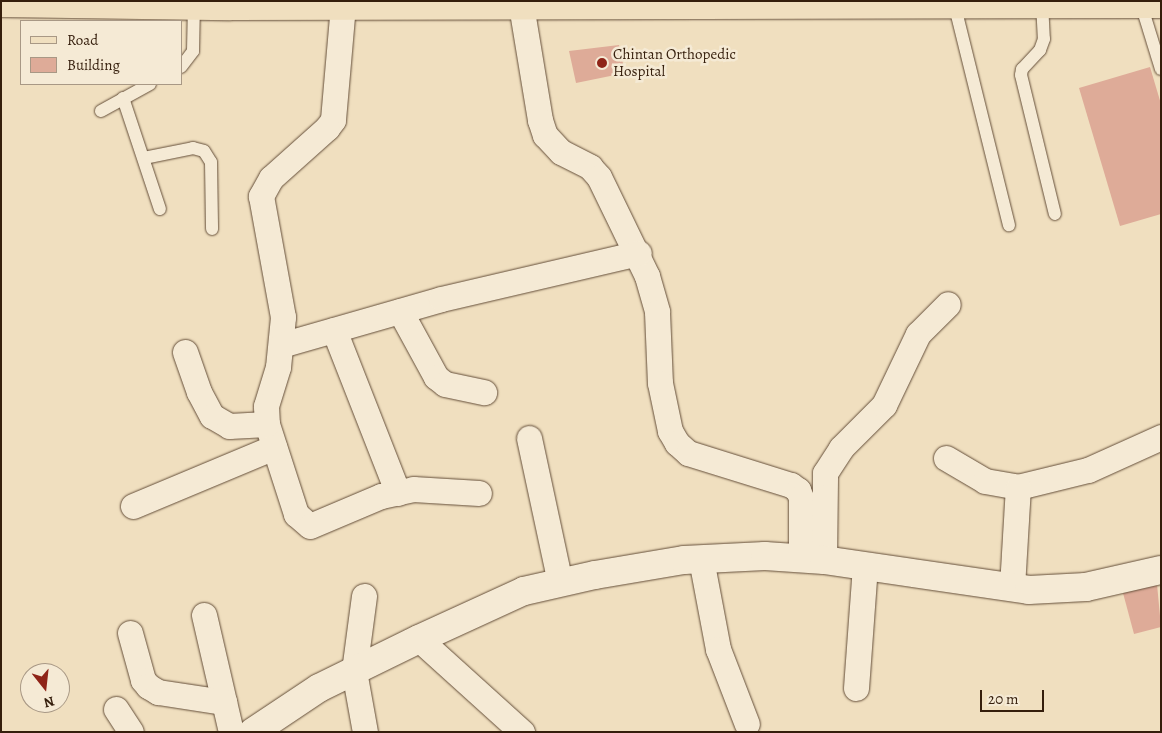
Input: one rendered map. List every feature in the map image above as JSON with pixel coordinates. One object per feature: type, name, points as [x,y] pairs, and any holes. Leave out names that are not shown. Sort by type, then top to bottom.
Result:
[{"type":"main road","points":[[1,3],[343,5],[1151,4]]},
{"type":"street","points":[[343,5],[333,120],[327,128],[271,178],[261,196],[283,317],[281,345],[266,406],[270,435],[296,514],[310,526],[357,505],[413,489],[479,493]]},
{"type":"street","points":[[521,5],[545,135],[562,152],[590,167],[599,177],[638,253],[657,312],[660,383],[670,431],[677,443],[688,453],[791,485],[798,490],[812,560]]},
{"type":"street","points":[[281,345],[400,311],[638,253]]},
{"type":"street","points":[[812,560],[825,473],[828,467],[840,448],[884,406],[918,334],[948,304]]},
{"type":"street","points":[[400,311],[436,377],[445,384],[484,392]]},
{"type":"street","points":[[334,330],[398,493]]},
{"type":"street","points":[[185,352],[199,392],[212,416],[229,426],[270,435]]},
{"type":"street","points":[[133,506],[270,435]]},
{"type":"street","points":[[946,458],[985,480],[1018,487],[1088,470],[1161,437]]},
{"type":"street","points":[[528,438],[560,583]]},
{"type":"street","points":[[1012,587],[1018,487]]},
{"type":"street","points":[[253,732],[319,688],[419,639],[524,591],[560,583],[701,559],[765,556],[865,566],[1029,590],[1086,587],[1161,570]]},
{"type":"street","points":[[701,559],[718,649],[747,724]]},
{"type":"street","points":[[856,688],[865,566]]},
{"type":"street","points":[[364,596],[354,671],[365,732]]},
{"type":"street","points":[[204,615],[231,732]]},
{"type":"street","points":[[130,633],[143,680],[148,686],[158,692],[224,702]]},
{"type":"street","points":[[419,639],[522,732]]},
{"type":"street","points":[[116,709],[131,732]]},
{"type":"lane","points":[[954,3],[1009,225]]},
{"type":"lane","points":[[1042,3],[1044,39],[1040,50],[1022,69],[1021,75],[1055,214]]},
{"type":"lane","points":[[182,65],[193,51],[194,4]]},
{"type":"lane","points":[[1151,4],[1161,69]]},
{"type":"lane","points":[[101,110],[148,85]]},
{"type":"lane","points":[[123,98],[160,209]]},
{"type":"lane","points":[[144,158],[193,148],[204,151],[211,162],[212,229]]},
{"type":"building","points":[[619,45],[625,73],[576,83],[569,51]]},
{"type":"building","points":[[1150,67],[1161,104],[1161,214],[1120,226],[1079,88]]},
{"type":"building","points":[[1157,584],[1161,627],[1134,634],[1123,593]]},
{"type":"place","name":"Chintan Orthopedic Hospital","points":[[602,63]]}]
